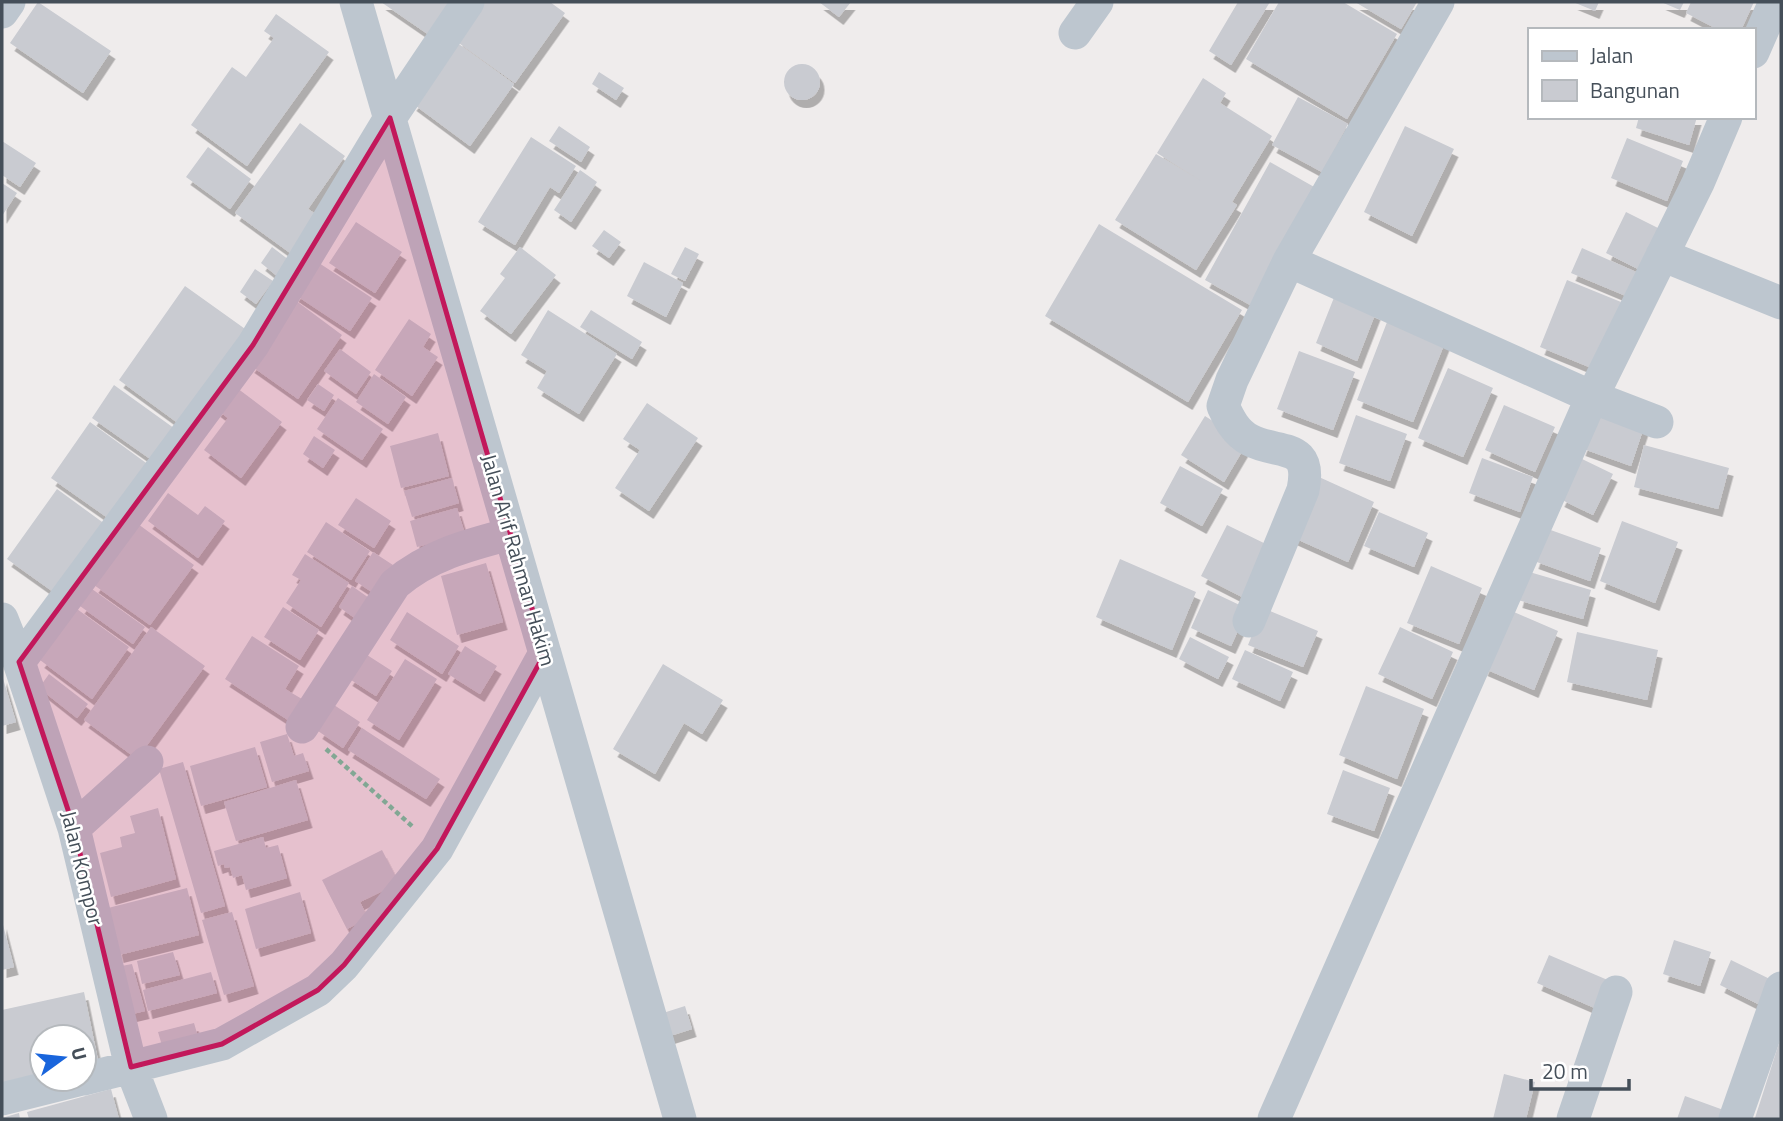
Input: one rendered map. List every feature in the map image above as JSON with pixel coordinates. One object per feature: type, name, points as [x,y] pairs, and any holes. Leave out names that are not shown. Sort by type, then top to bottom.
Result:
[{"type":"street","points":[[2,12],[9,2]]},
{"type":"street","name":"Jalan Arif Rahman Hakim","points":[[356,2],[680,1119]]},
{"type":"street","points":[[19,662],[253,345],[390,118],[468,2]]},
{"type":"street","points":[[1075,33],[1097,2]]},
{"type":"street","points":[[1249,621],[1303,490],[1306,476],[1303,461],[1291,450],[1249,440],[1230,422],[1223,406],[1232,380],[1289,261],[1438,2]]},
{"type":"street","points":[[1755,47],[1774,2]]},
{"type":"street","points":[[1274,1119],[1592,397],[1698,183],[1725,119]]},
{"type":"street","points":[[1662,255],[1781,303]]},
{"type":"street","points":[[1289,261],[1592,397],[1657,422]]},
{"type":"street","points":[[302,727],[396,584],[411,570],[458,547],[510,534]]},
{"type":"street","name":"Jalan Kompor","points":[[2,619],[74,828],[131,1067],[151,1119]]},
{"type":"street","points":[[98,1075],[222,1044],[318,990],[344,965],[437,849],[545,653]]},
{"type":"street","points":[[74,828],[147,762]]},
{"type":"street","points":[[1735,1119],[1781,988]]},
{"type":"street","points":[[1573,1119],[1616,992]]},
{"type":"street","points":[[2,1099],[28,1093]]},
{"type":"path","points":[[302,727],[437,849]]},
{"type":"highlighted area","points":[[390,118],[545,653],[437,849],[344,965],[318,990],[222,1044],[131,1067],[74,828],[19,662],[253,345]]},
{"type":"building","points":[[38,2],[111,51],[83,93],[10,43]]},
{"type":"building","points":[[381,2],[457,2],[432,37]]},
{"type":"building","points":[[484,2],[550,2],[565,13],[515,83],[456,41]]},
{"type":"building","points":[[819,2],[851,2],[839,17]]},
{"type":"building","points":[[1238,2],[1270,2],[1231,65],[1209,51]]},
{"type":"building","points":[[1279,2],[1343,2],[1397,34],[1347,119],[1246,59]]},
{"type":"building","points":[[1355,2],[1417,2],[1401,29]]},
{"type":"building","points":[[1573,2],[1599,2],[1595,11]]},
{"type":"building","points":[[1661,2],[1684,2],[1680,10]]},
{"type":"building","points":[[1691,2],[1754,2],[1742,28],[1715,28],[1686,13]]},
{"type":"building","points":[[276,14],[329,52],[247,166],[191,125],[232,67],[246,77],[274,38],[264,31]]},
{"type":"building","points":[[456,42],[514,84],[470,146],[412,103]]},
{"type":"building","points":[[802,64],[814,70],[820,82],[814,94],[802,100],[790,94],[784,82],[790,70]]},
{"type":"building","points":[[599,72],[624,88],[616,100],[592,84]]},
{"type":"building","points":[[1203,78],[1226,93],[1220,103],[1272,136],[1232,202],[1237,205],[1196,270],[1115,220],[1156,154],[1203,182],[1157,153]]},
{"type":"building","points":[[1298,97],[1348,124],[1322,172],[1272,145]]},
{"type":"building","points":[[1638,119],[1696,119],[1689,145],[1636,128]]},
{"type":"building","points":[[300,123],[345,156],[308,209],[320,217],[293,255],[235,213]]},
{"type":"building","points":[[559,126],[590,147],[581,162],[549,141]]},
{"type":"building","points":[[1405,126],[1454,149],[1412,236],[1364,212]]},
{"type":"building","points":[[531,137],[576,166],[559,193],[550,187],[515,245],[478,222]]},
{"type":"building","points":[[1627,138],[1683,161],[1667,201],[1611,178]]},
{"type":"building","points":[[2,141],[36,163],[20,187],[2,175]]},
{"type":"building","points":[[208,147],[251,179],[230,209],[186,177]]},
{"type":"building","points":[[1270,162],[1316,188],[1252,306],[1205,280]]},
{"type":"building","points":[[580,170],[597,182],[571,222],[554,210]]},
{"type":"building","points":[[2,183],[17,193],[2,216]]},
{"type":"building","points":[[1626,212],[1660,229],[1640,270],[1606,253]]},
{"type":"building","points":[[356,222],[402,252],[375,293],[329,263]]},
{"type":"building","points":[[1099,224],[1242,310],[1188,402],[1045,316]]},
{"type":"building","points":[[604,230],[621,242],[609,258],[592,246]]},
{"type":"building","points":[[272,247],[289,260],[277,276],[261,263]]},
{"type":"building","points":[[520,247],[556,275],[511,334],[480,311],[505,278],[500,274]]},
{"type":"building","points":[[685,247],[699,254],[685,281],[671,274]]},
{"type":"building","points":[[1582,248],[1636,272],[1626,296],[1571,273]]},
{"type":"building","points":[[316,261],[372,298],[350,331],[294,294]]},
{"type":"building","points":[[644,262],[683,283],[666,317],[627,296]]},
{"type":"building","points":[[255,269],[273,281],[256,304],[240,292]]},
{"type":"building","points":[[1567,280],[1621,302],[1594,369],[1540,347]]},
{"type":"building","points":[[185,286],[248,331],[182,426],[119,380]]},
{"type":"building","points":[[1335,295],[1376,312],[1357,361],[1316,343]]},
{"type":"building","points":[[295,300],[342,335],[298,399],[250,365]]},
{"type":"building","points":[[548,310],[617,354],[579,414],[537,388],[547,371],[521,355]]},
{"type":"building","points":[[591,310],[642,342],[632,359],[580,327]]},
{"type":"building","points":[[1389,317],[1446,340],[1413,422],[1357,400]]},
{"type":"building","points":[[409,319],[431,334],[423,347],[438,357],[412,396],[375,370]]},
{"type":"building","points":[[340,349],[371,372],[356,394],[324,371]]},
{"type":"building","points":[[1299,351],[1355,372],[1333,430],[1277,409]]},
{"type":"building","points":[[1448,368],[1493,388],[1463,457],[1418,438]]},
{"type":"building","points":[[374,374],[406,397],[388,424],[356,402]]},
{"type":"building","points":[[318,384],[334,395],[324,411],[307,400]]},
{"type":"building","points":[[114,385],[178,431],[156,463],[92,418]]},
{"type":"building","points":[[233,385],[282,422],[241,478],[204,450],[228,418],[216,409]]},
{"type":"building","points":[[338,398],[383,429],[362,460],[317,429]]},
{"type":"building","points":[[647,403],[698,438],[649,511],[615,488],[640,450],[623,439]]},
{"type":"building","points":[[1504,405],[1555,427],[1535,472],[1485,450]]},
{"type":"building","points":[[1595,409],[1644,427],[1631,466],[1581,448]]},
{"type":"building","points":[[1356,415],[1407,434],[1390,481],[1339,463]]},
{"type":"building","points":[[1205,416],[1247,443],[1224,482],[1181,455]]},
{"type":"building","points":[[90,422],[153,468],[115,523],[51,478]]},
{"type":"building","points":[[438,433],[449,476],[401,488],[390,446]]},
{"type":"building","points":[[314,436],[335,450],[323,468],[303,454]]},
{"type":"building","points":[[1644,445],[1729,468],[1718,509],[1634,487]]},
{"type":"building","points":[[1482,458],[1533,477],[1520,512],[1469,493]]},
{"type":"building","points":[[1580,458],[1613,474],[1593,515],[1560,499]]},
{"type":"building","points":[[1180,466],[1223,489],[1202,526],[1160,503]]},
{"type":"building","points":[[1319,477],[1374,502],[1348,562],[1292,537]]},
{"type":"building","points":[[452,478],[459,503],[412,517],[404,491]]},
{"type":"building","points":[[57,489],[109,527],[59,596],[7,559]]},
{"type":"building","points":[[168,493],[198,515],[205,506],[225,521],[198,558],[148,521]]},
{"type":"building","points":[[356,498],[391,521],[374,548],[338,525]]},
{"type":"building","points":[[457,508],[465,534],[417,547],[410,521]]},
{"type":"building","points":[[1379,512],[1428,533],[1414,567],[1364,546]]},
{"type":"building","points":[[1622,521],[1678,542],[1655,603],[1600,581]]},
{"type":"building","points":[[326,522],[370,551],[351,580],[307,552]]},
{"type":"building","points":[[138,524],[194,565],[150,625],[94,585]]},
{"type":"building","points":[[1227,525],[1274,548],[1248,600],[1201,576]]},
{"type":"building","points":[[1545,528],[1601,548],[1590,581],[1534,561]]},
{"type":"building","points":[[373,552],[393,565],[375,594],[355,581]]},
{"type":"building","points":[[305,554],[349,583],[321,627],[286,603],[301,580],[292,575]]},
{"type":"building","points":[[1120,559],[1196,592],[1172,650],[1096,617]]},
{"type":"building","points":[[486,563],[503,622],[457,635],[441,576]]},
{"type":"building","points":[[1431,566],[1482,588],[1459,644],[1407,623]]},
{"type":"building","points":[[1526,571],[1591,590],[1583,619],[1518,600]]},
{"type":"building","points":[[352,586],[372,600],[359,621],[339,607]]},
{"type":"building","points":[[92,589],[145,627],[133,644],[80,606]]},
{"type":"building","points":[[1208,590],[1248,609],[1231,646],[1191,628]]},
{"type":"building","points":[[283,607],[319,630],[300,660],[264,637]]},
{"type":"building","points":[[1263,608],[1318,631],[1303,667],[1248,645]]},
{"type":"building","points":[[77,609],[129,647],[92,699],[40,660]]},
{"type":"building","points":[[1507,609],[1558,631],[1534,690],[1483,668]]},
{"type":"building","points":[[407,612],[459,646],[442,674],[390,640]]},
{"type":"building","points":[[151,627],[205,666],[137,759],[84,720]]},
{"type":"building","points":[[1400,627],[1453,652],[1432,699],[1378,674]]},
{"type":"building","points":[[1577,632],[1658,650],[1647,700],[1567,682]]},
{"type":"building","points":[[252,636],[299,666],[285,689],[302,699],[288,720],[225,679]]},
{"type":"building","points":[[1190,637],[1229,657],[1218,679],[1179,659]]},
{"type":"building","points":[[465,646],[497,666],[480,694],[448,674]]},
{"type":"building","points":[[1245,650],[1293,672],[1280,701],[1232,679]]},
{"type":"building","points":[[364,653],[392,671],[376,696],[348,678]]},
{"type":"building","points":[[405,659],[437,679],[399,740],[367,720]]},
{"type":"building","points":[[663,664],[723,700],[702,734],[684,723],[655,774],[613,749]]},
{"type":"building","points":[[49,674],[88,704],[77,718],[39,688]]},
{"type":"building","points":[[2,675],[16,722],[2,726]]},
{"type":"building","points":[[1366,686],[1424,709],[1397,779],[1339,755]]},
{"type":"building","points":[[334,705],[360,722],[343,748],[318,731]]},
{"type":"building","points":[[362,728],[440,779],[426,799],[348,750]]},
{"type":"building","points":[[287,734],[294,756],[303,753],[309,771],[272,782],[260,742]]},
{"type":"building","points":[[255,747],[267,787],[201,806],[190,766]]},
{"type":"building","points":[[183,762],[225,906],[201,913],[159,769]]},
{"type":"building","points":[[1343,770],[1390,788],[1374,831],[1327,814]]},
{"type":"building","points":[[296,780],[308,820],[236,841],[224,802]]},
{"type":"building","points":[[158,808],[176,879],[111,897],[100,853],[122,847],[120,837],[135,833],[130,816]]},
{"type":"building","points":[[263,837],[266,848],[278,845],[287,878],[246,890],[242,875],[233,878],[230,867],[225,868],[224,864],[218,866],[214,851]]},
{"type":"building","points":[[382,850],[399,883],[360,902],[368,918],[347,929],[322,880]]},
{"type":"building","points":[[187,888],[199,935],[119,955],[108,908]]},
{"type":"building","points":[[300,892],[311,933],[256,949],[245,909]]},
{"type":"building","points":[[232,912],[254,986],[224,995],[202,920]]},
{"type":"building","points":[[2,921],[14,967],[2,970]]},
{"type":"building","points":[[1674,940],[1711,952],[1700,986],[1663,974]]},
{"type":"building","points":[[173,952],[180,975],[142,984],[137,961]]},
{"type":"building","points":[[1549,955],[1610,981],[1597,1009],[1537,983]]},
{"type":"building","points":[[1731,960],[1778,983],[1766,1008],[1720,985]]},
{"type":"building","points":[[132,964],[145,1011],[128,1015],[116,967]]},
{"type":"building","points":[[211,972],[217,993],[148,1011],[143,990]]},
{"type":"building","points":[[84,992],[90,1023],[28,1023],[28,1079],[2,1085],[2,1010]]},
{"type":"building","points":[[685,1006],[692,1029],[670,1036],[663,1013]]},
{"type":"building","points":[[194,1023],[199,1040],[163,1049],[158,1032]]},
{"type":"building","points":[[1781,1037],[1781,1119],[1758,1119],[1755,1118]]},
{"type":"building","points":[[1504,1074],[1535,1082],[1526,1119],[1493,1119]]},
{"type":"building","points":[[111,1089],[119,1119],[29,1119],[27,1112]]},
{"type":"building","points":[[1685,1096],[1729,1112],[1726,1119],[1677,1119]]},
{"type":"building","points":[[19,1113],[20,1119],[2,1119],[2,1118]]}]
